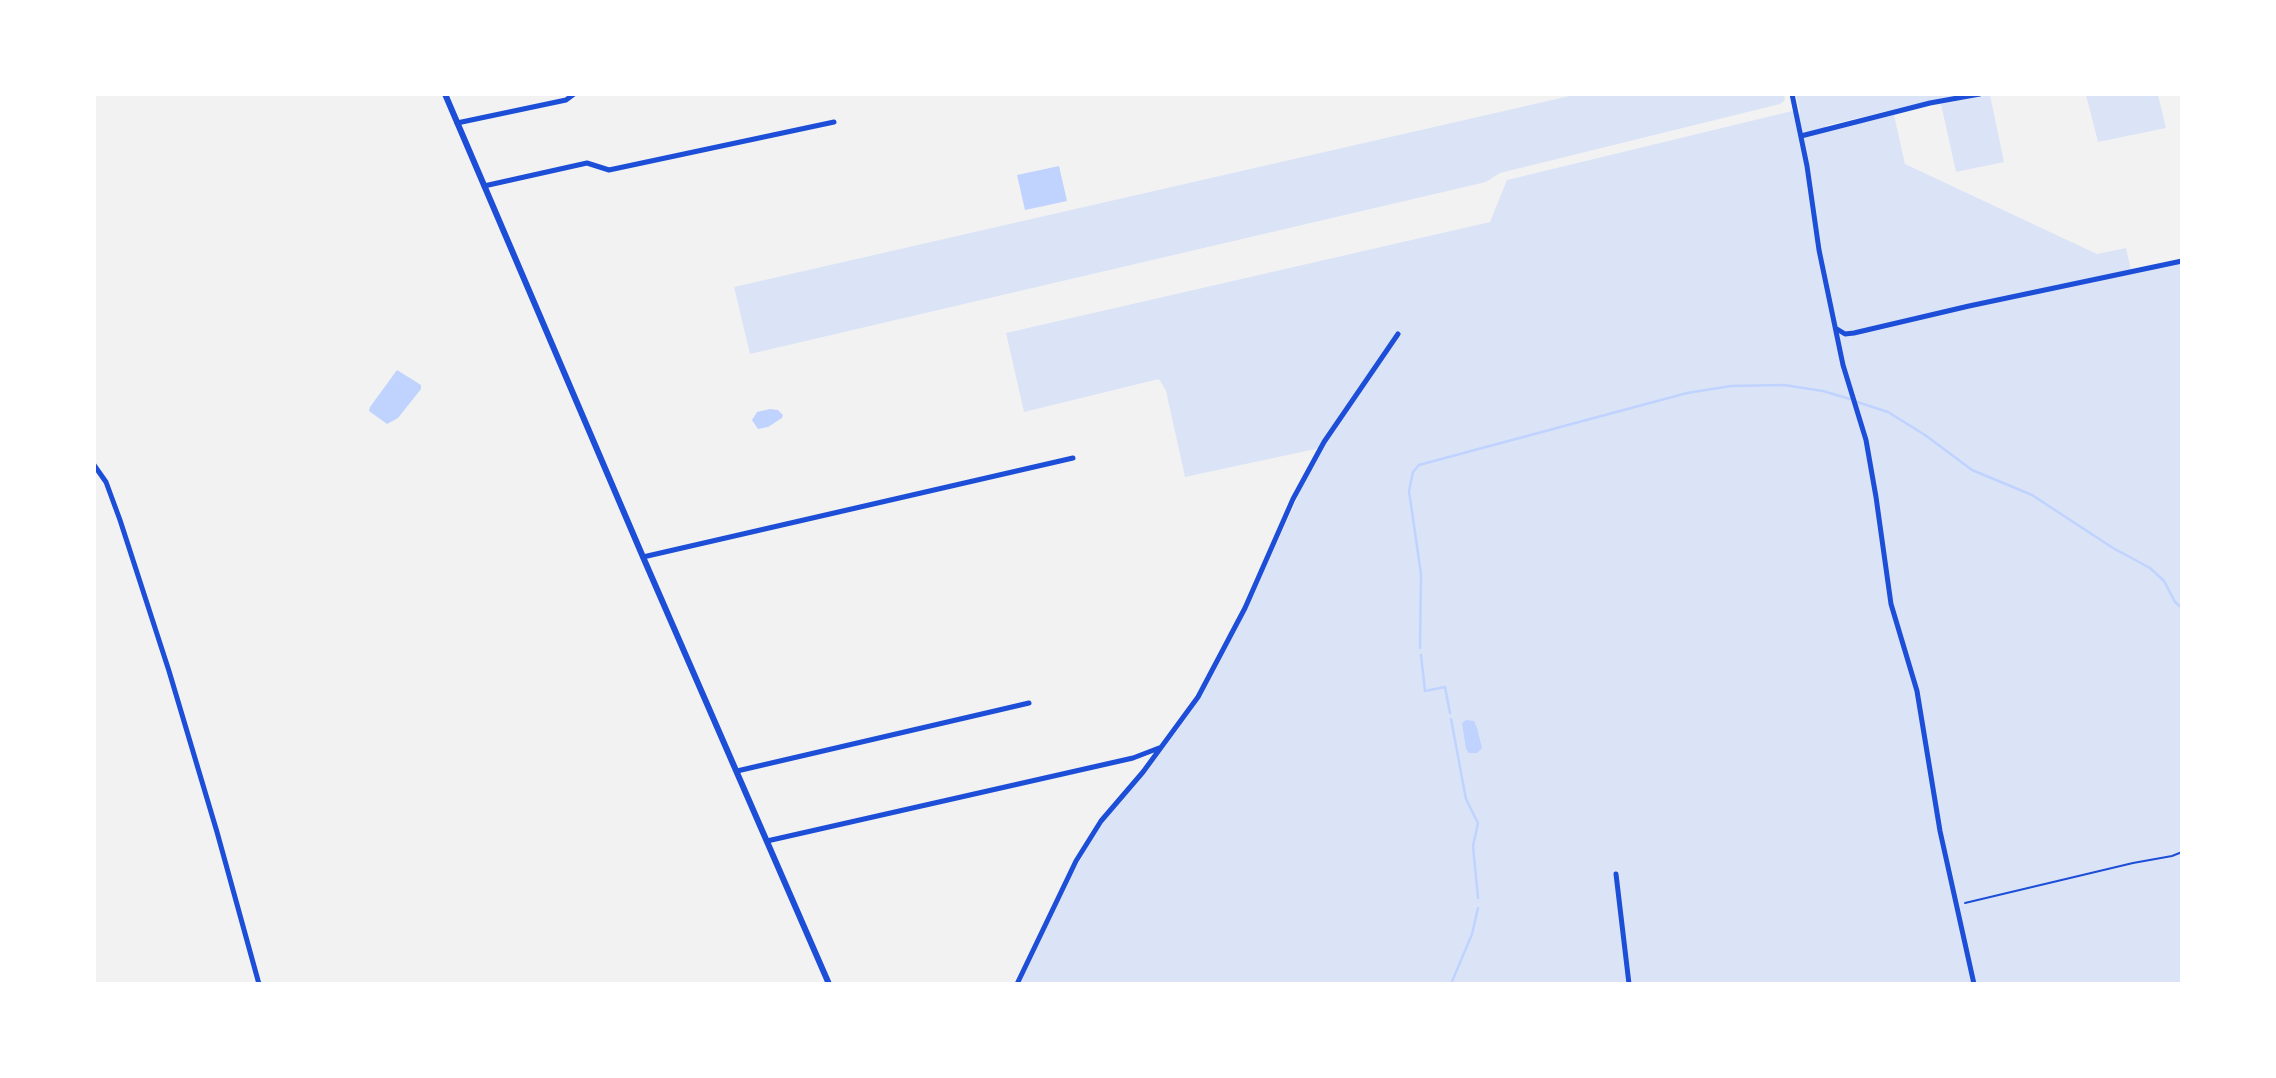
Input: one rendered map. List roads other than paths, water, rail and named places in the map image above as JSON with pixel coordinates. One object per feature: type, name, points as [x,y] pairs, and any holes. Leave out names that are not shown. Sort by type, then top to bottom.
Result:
[{"type":"street","points":[[445,94],[829,984]]},
{"type":"street","points":[[457,123],[566,100],[574,94]]},
{"type":"street","points":[[1792,94],[1807,166],[1819,250],[1843,365],[1868,452],[1891,604],[1917,691],[1940,831],[1974,984]]},
{"type":"street","points":[[1801,136],[1930,103],[1980,94]]},
{"type":"street","points":[[484,186],[587,163],[609,170],[834,122]]},
{"type":"street","points":[[1837,329],[1845,334],[1854,333],[2182,261]]},
{"type":"street","points":[[1017,984],[1076,861],[1101,821],[1143,772],[1203,689],[1245,608],[1293,499],[1324,442],[1398,334]]},
{"type":"street","points":[[643,557],[1073,458]]},
{"type":"street","points":[[94,465],[106,482],[120,520],[169,671],[214,819],[259,984]]},
{"type":"street","points":[[737,771],[1029,703]]},
{"type":"street","points":[[767,841],[1133,758],[1159,748]]},
{"type":"street","points":[[1616,874],[1629,984]]},
{"type":"water","points":[[1059,166],[1067,201],[1025,210],[1017,175]]},
{"type":"water","points":[[397,370],[421,385],[421,389],[398,418],[387,424],[369,411]]},
{"type":"water","points":[[778,410],[783,415],[782,418],[768,427],[758,429],[752,420],[757,412]]},
{"type":"water","points":[[1466,720],[1474,721],[1477,728],[1482,748],[1477,753],[1469,753],[1466,749],[1462,723]]},
{"type":"waterway","points":[[1420,648],[1421,574],[1409,491],[1413,472],[1419,465],[1687,393],[1731,386],[1784,385],[1823,391],[1850,399]]},
{"type":"waterway","points":[[1857,402],[1888,412],[1972,470],[2032,495],[2113,548],[2150,568],[2164,581],[2175,602],[2182,608]]},
{"type":"waterway","points":[[1421,655],[1425,691],[1445,687],[1450,713]]},
{"type":"waterway","points":[[1451,719],[1466,799],[1478,823],[1473,846],[1478,898]]},
{"type":"waterway","points":[[1451,984],[1472,934],[1478,908]]}]
